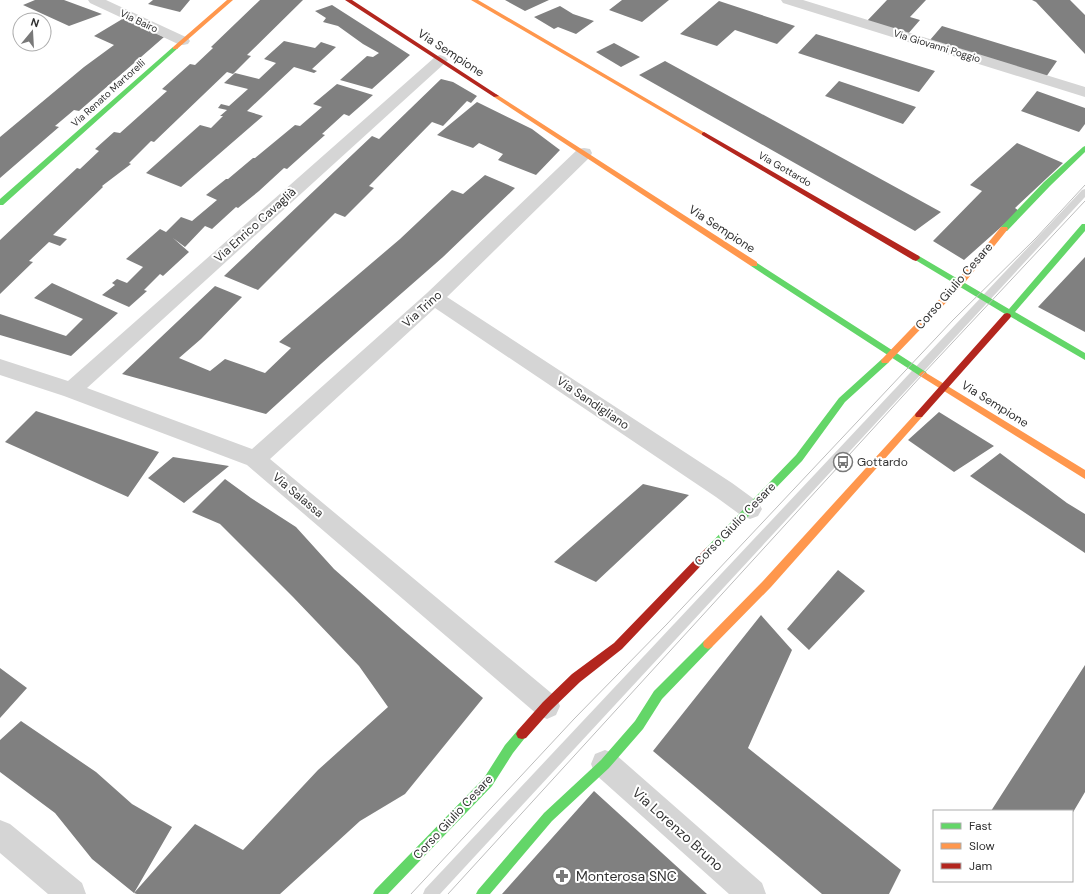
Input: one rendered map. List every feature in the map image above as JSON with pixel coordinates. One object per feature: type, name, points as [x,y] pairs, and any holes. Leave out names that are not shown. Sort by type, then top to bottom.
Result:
[{"type":"street","name":"Via Bairo","points":[[95,0],[183,41]]},
{"type":"street","name":"Via Renato Martorelli","points":[[0,203],[230,0]]},
{"type":"street","name":"Via Sempione","points":[[348,0],[893,354],[1085,475]]},
{"type":"street","name":"Via Gottardo","points":[[474,0],[1085,357]]},
{"type":"street","name":"Via Giovanni Poggio","points":[[788,0],[840,9],[1085,92]]},
{"type":"street","name":"Via Enrico Cavaglià","points":[[71,390],[440,60]]},
{"type":"street","name":"Corso Giulio Cesare","points":[[380,894],[488,782],[508,749],[547,706],[576,678],[618,646],[799,458],[842,400],[893,354],[959,284],[998,236],[1047,184],[1085,148]]},
{"type":"street","name":"Via Trino","points":[[255,459],[434,298],[584,153]]},
{"type":"street","points":[[482,894],[548,817],[605,764],[638,725],[658,695],[745,608],[945,387],[1085,226]]},
{"type":"street","name":"Via Sandigliano","points":[[434,298],[750,509]]},
{"type":"street","name":"Via Salassa","points":[[0,367],[71,390],[255,459],[547,706]]},
{"type":"street","name":"Via Lorenzo Bruno","points":[[605,764],[751,894]]},
{"type":"street","points":[[0,834],[71,894]]},
{"type":"lane","points":[[430,894],[1085,192]]},
{"type":"building","points":[[35,0],[64,0],[102,14],[69,26],[52,18],[52,12],[38,12],[23,5]]},
{"type":"building","points":[[153,0],[190,0],[180,12],[148,4]]},
{"type":"building","points":[[260,0],[303,0],[247,55],[251,56],[233,74],[227,72],[154,142],[151,141],[129,163],[131,164],[102,186],[103,187],[53,235],[67,239],[60,246],[49,242],[29,261],[33,262],[0,294],[0,240],[77,168],[80,169],[99,151],[95,149],[114,132],[120,133],[167,91],[162,89],[190,64],[195,65],[213,48],[211,47]]},
{"type":"building","points":[[505,0],[549,0],[525,11]]},
{"type":"building","points":[[622,0],[669,0],[642,22],[609,10]]},
{"type":"building","points":[[887,0],[926,0],[910,17],[920,20],[907,35],[866,22]]},
{"type":"building","points":[[1032,0],[1070,0],[1085,15],[1085,54],[1036,2]]},
{"type":"building","points":[[719,1],[795,26],[777,44],[735,30],[717,46],[680,34]]},
{"type":"building","points":[[332,5],[410,55],[372,89],[340,80],[367,56],[373,57],[379,53],[363,44],[338,26],[323,22],[326,18],[315,11]]},
{"type":"building","points":[[560,6],[573,14],[594,21],[576,34],[558,27],[554,29],[534,17]]},
{"type":"building","points":[[124,18],[164,37],[79,111],[74,110],[55,126],[59,127],[0,178],[0,137],[84,67],[114,45],[94,36]]},
{"type":"building","points":[[942,26],[1057,61],[1046,77],[930,40]]},
{"type":"building","points":[[816,34],[935,71],[919,92],[798,53]]},
{"type":"building","points":[[284,41],[315,48],[321,42],[336,47],[312,69],[317,71],[314,73],[294,67],[247,111],[263,116],[181,187],[146,173],[200,125],[211,128],[223,116],[220,116],[227,110],[218,108],[221,104],[229,106],[248,89],[224,83],[235,73],[259,79],[276,63],[264,59]]},
{"type":"building","points":[[614,43],[640,57],[621,67],[596,52]]},
{"type":"building","points":[[665,61],[941,212],[915,231],[639,75]]},
{"type":"building","points":[[441,79],[453,82],[477,96],[471,103],[467,101],[443,126],[432,122],[369,186],[374,188],[345,217],[335,213],[258,290],[224,276],[372,136],[379,139]]},
{"type":"building","points":[[839,81],[916,107],[903,124],[825,96]]},
{"type":"building","points":[[337,84],[373,95],[349,116],[344,114],[322,134],[325,135],[287,169],[284,168],[259,191],[238,208],[236,207],[212,229],[205,226],[185,247],[173,238],[189,252],[163,276],[160,274],[144,290],[147,291],[129,307],[102,295],[115,285],[112,283],[117,279],[127,283],[143,267],[126,259],[160,229],[166,232],[181,217],[192,221],[217,200],[206,195],[253,158],[255,158],[295,125],[300,126],[322,107],[313,104]]},
{"type":"building","points":[[1037,91],[1085,108],[1085,124],[1079,132],[1021,111]]},
{"type":"building","points":[[477,102],[532,129],[560,150],[536,175],[498,160],[503,154],[479,143],[473,148],[437,135]]},
{"type":"building","points":[[1017,143],[1063,163],[1015,208],[1019,211],[964,260],[933,241],[982,191],[970,185]]},
{"type":"building","points":[[485,175],[515,188],[443,257],[266,414],[122,374],[215,286],[242,297],[201,339],[179,358],[210,371],[225,359],[265,373],[291,348],[279,342],[400,239],[452,190],[463,194]]},
{"type":"building","points":[[1085,257],[1085,332],[1038,307]]},
{"type":"building","points":[[52,283],[118,313],[71,356],[0,335],[0,314],[66,336],[83,319],[34,298]]},
{"type":"building","points":[[36,411],[159,452],[128,497],[5,442]]},
{"type":"building","points":[[939,412],[994,446],[954,472],[908,440]]},
{"type":"building","points":[[1000,453],[1067,503],[1085,514],[1085,553],[970,476]]},
{"type":"building","points":[[173,457],[229,466],[184,503],[148,478]]},
{"type":"building","points":[[225,479],[296,527],[334,569],[483,698],[405,794],[360,821],[280,894],[137,894],[134,893],[195,824],[243,850],[318,770],[388,707],[359,666],[220,524],[192,512]]},
{"type":"building","points":[[643,484],[689,495],[596,582],[554,562]]},
{"type":"building","points":[[838,570],[865,591],[809,650],[787,629]]},
{"type":"building","points":[[761,615],[792,650],[748,748],[901,870],[889,894],[822,894],[653,751]]},
{"type":"building","points":[[1085,665],[1085,792],[1073,812],[1073,810],[992,810]]},
{"type":"building","points":[[0,668],[27,688],[0,718]]},
{"type":"building","points":[[21,721],[96,772],[132,804],[172,827],[134,893],[92,859],[55,813],[0,772],[0,740]]},
{"type":"building","points":[[594,791],[707,894],[502,894]]},
{"type":"tram line","points":[[411,894],[574,719],[667,624],[953,320],[1036,238],[1085,185]]},
{"type":"tram line","points":[[448,894],[923,374],[1085,201]]},
{"type":"traffic: fast","points":[[0,203],[175,48]]},
{"type":"traffic: fast","points":[[1004,229],[1047,184],[1085,148]]},
{"type":"traffic: fast","points":[[1007,316],[1085,226]]},
{"type":"traffic: fast","points":[[916,258],[1085,357]]},
{"type":"traffic: fast","points":[[754,264],[923,374]]},
{"type":"traffic: fast","points":[[709,551],[799,458],[842,400],[885,361]]},
{"type":"traffic: fast","points":[[482,894],[548,817],[605,764],[639,725],[658,695],[708,644]]},
{"type":"traffic: fast","points":[[379,894],[488,782],[509,749],[522,734]]},
{"type":"traffic: slow","points":[[175,48],[230,0]]},
{"type":"traffic: slow","points":[[474,0],[704,134]]},
{"type":"traffic: slow","points":[[496,96],[754,264]]},
{"type":"traffic: slow","points":[[885,361],[959,284],[1004,229]]},
{"type":"traffic: slow","points":[[923,374],[1085,475]]},
{"type":"traffic: slow","points":[[708,644],[767,584],[919,415]]},
{"type":"traffic: jam","points":[[348,0],[496,96]]},
{"type":"traffic: jam","points":[[704,134],[916,258]]},
{"type":"traffic: jam","points":[[919,415],[1007,316]]},
{"type":"traffic: jam","points":[[522,734],[547,706],[576,678],[618,646],[709,551]]},
{"type":"place","name":"Gottardo","points":[[843,462]]},
{"type":"place","name":"Monterosa SNC","points":[[562,876]]}]
